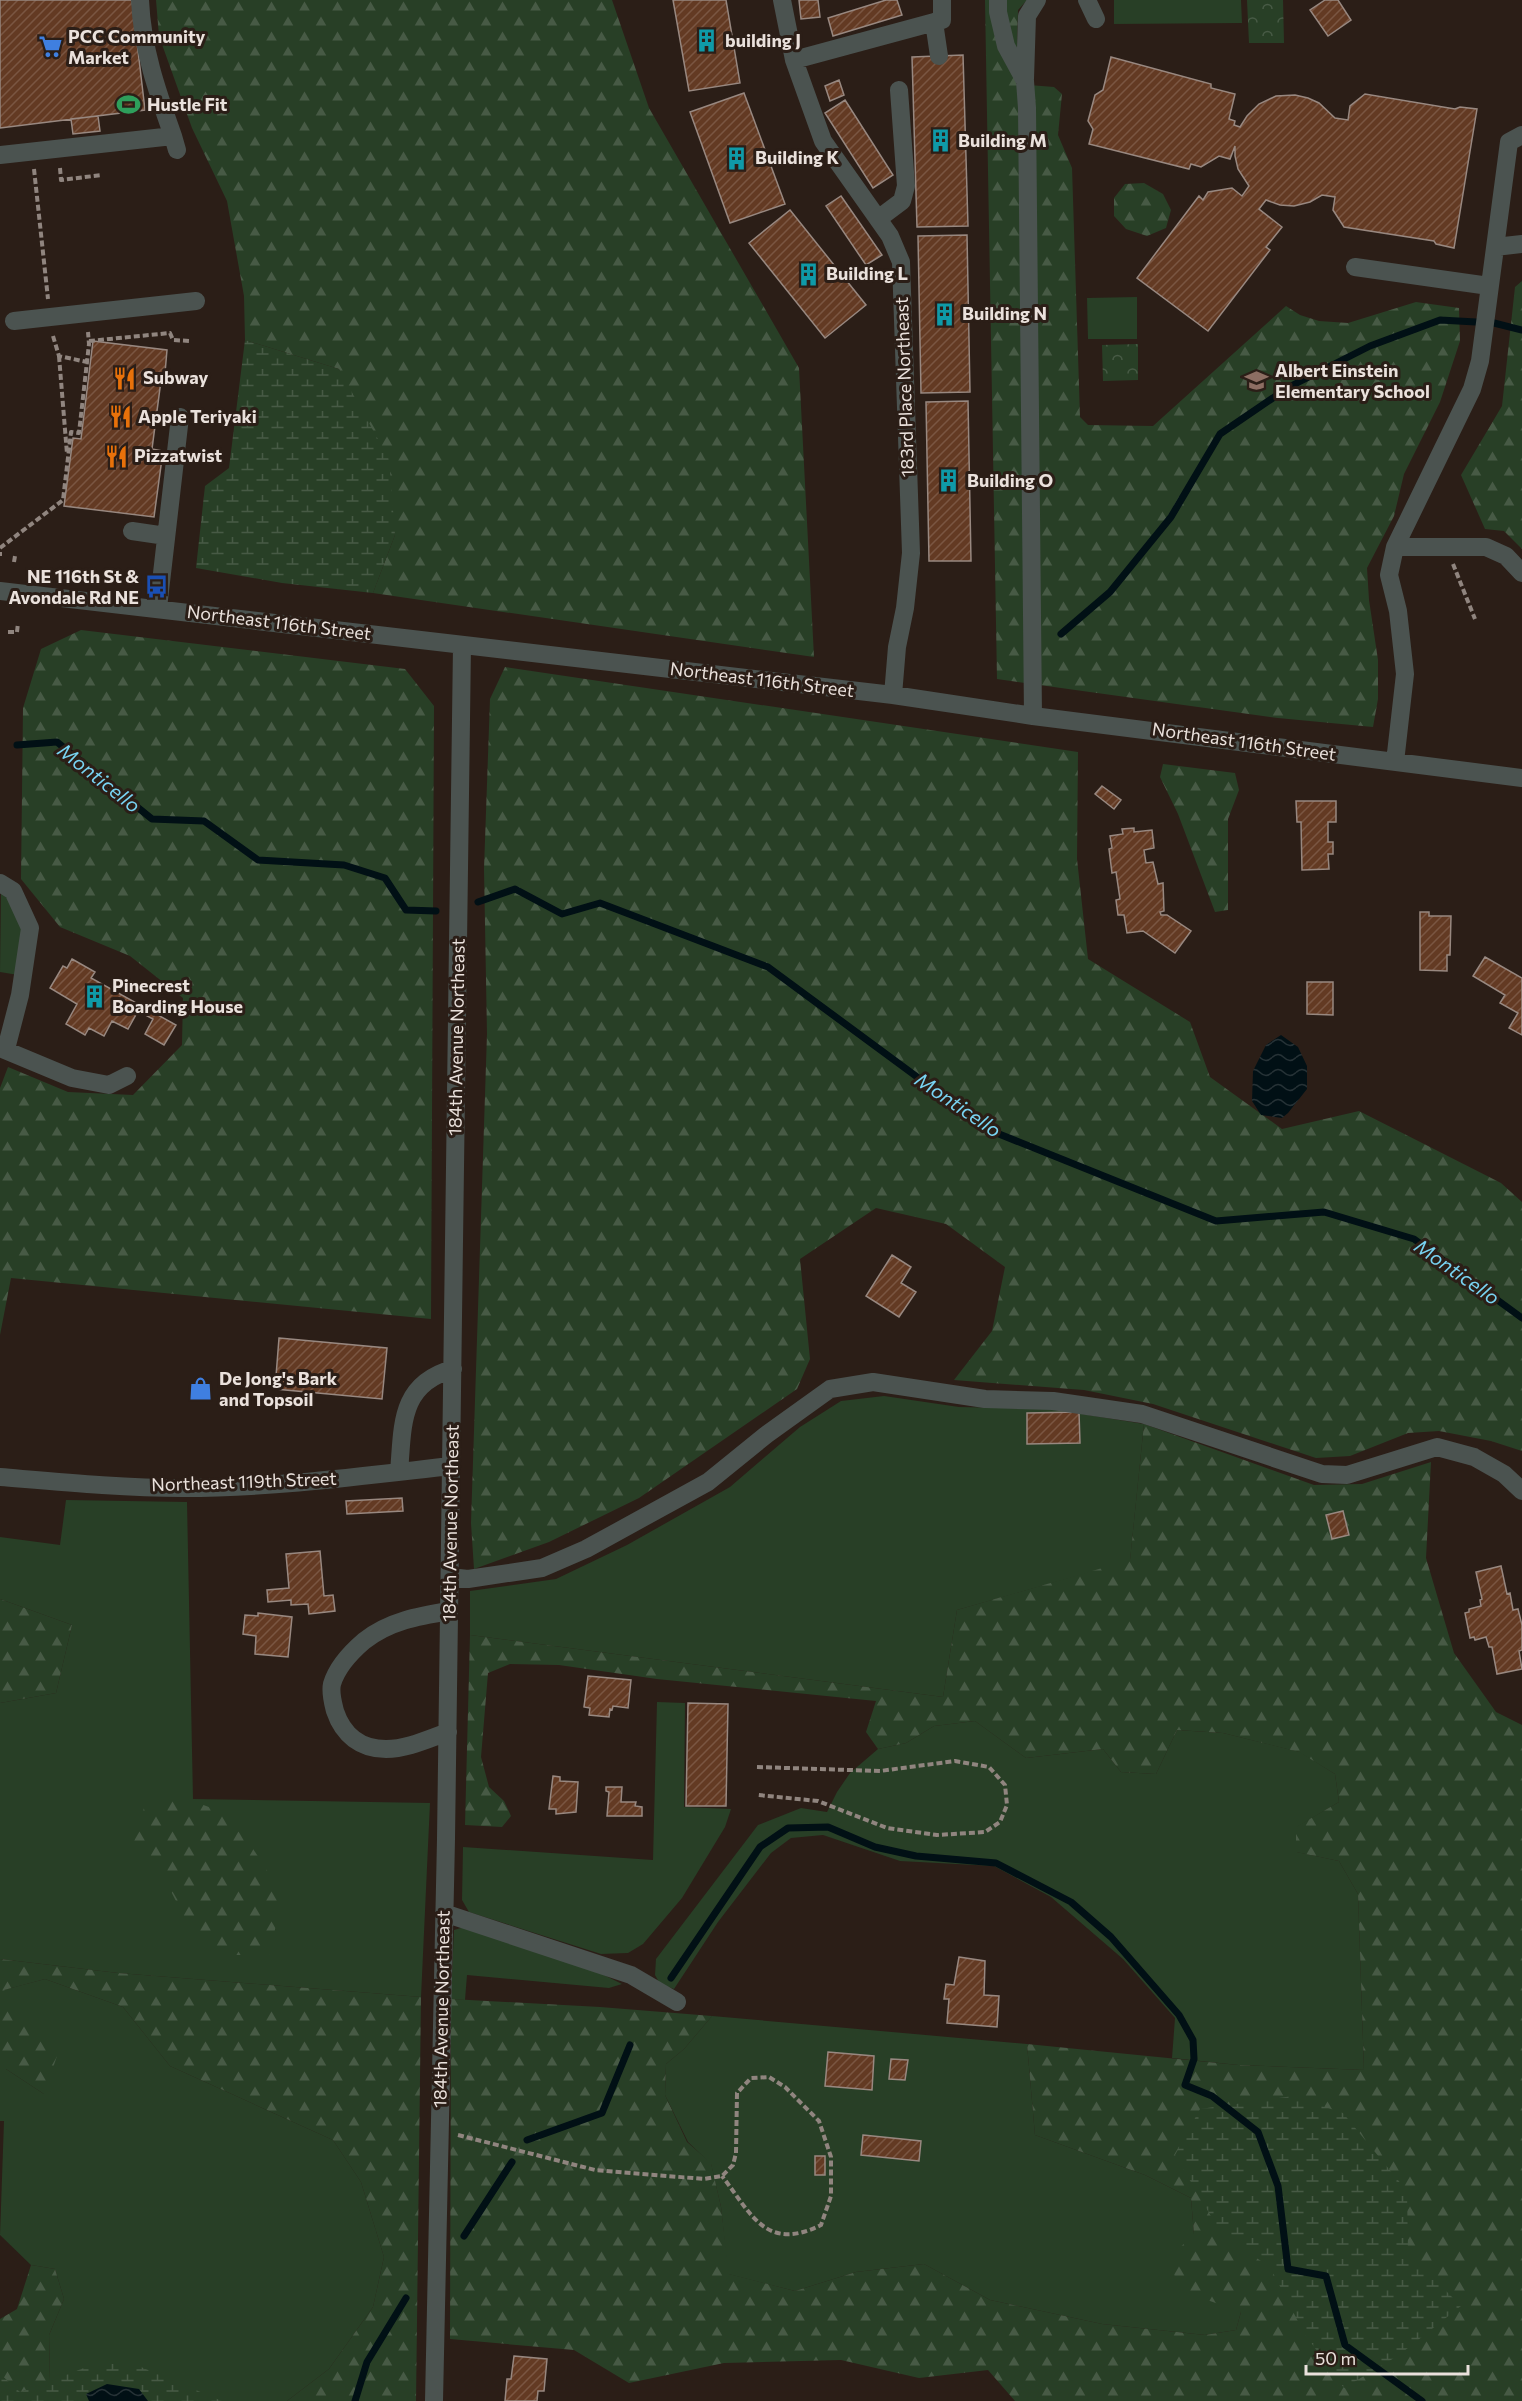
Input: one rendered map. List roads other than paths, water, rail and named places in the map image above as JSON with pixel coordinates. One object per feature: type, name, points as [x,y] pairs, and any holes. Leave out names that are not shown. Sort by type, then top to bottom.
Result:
[{"type":"street","points":[[0,155],[58,148],[175,143],[152,78],[141,20],[140,0]]},
{"type":"street","name":"183rd Place Northeast","points":[[782,0],[794,60],[823,141],[890,236],[901,262],[911,553],[905,608],[897,647],[893,695]]},
{"type":"street","points":[[794,60],[942,20],[942,0]]},
{"type":"street","points":[[998,0],[998,12],[1006,46],[1025,81]]},
{"type":"street","points":[[1033,716],[1025,81],[1027,16],[1037,0]]},
{"type":"street","points":[[1087,0],[1096,19]]},
{"type":"street","points":[[934,22],[939,56]]},
{"type":"street","points":[[878,219],[902,201],[906,186],[899,90]]},
{"type":"street","points":[[1395,762],[1405,674],[1398,610],[1389,575],[1395,547],[1472,389],[1480,362],[1509,142],[1522,135]]},
{"type":"street","points":[[1495,247],[1522,244]]},
{"type":"street","points":[[1355,267],[1489,286]]},
{"type":"street","points":[[14,321],[196,301]]},
{"type":"street","points":[[158,608],[180,417]]},
{"type":"street","points":[[132,531],[166,536]]},
{"type":"street","points":[[1395,547],[1486,547],[1506,556],[1522,573]]},
{"type":"street","name":"Northeast 116th Street","points":[[0,591],[893,695],[1033,716],[1522,778]]},
{"type":"street","name":"184th Avenue Northeast","points":[[434,2401],[448,1732],[462,645]]},
{"type":"street","points":[[0,883],[13,891],[30,928],[20,995],[3,1048],[72,1078],[109,1085],[127,1076]]},
{"type":"street","points":[[399,1472],[403,1424],[408,1402],[418,1386],[436,1373],[453,1369]]},
{"type":"street","points":[[450,1577],[468,1579],[543,1568],[586,1549],[708,1482],[766,1435],[830,1389],[873,1382],[985,1399],[1053,1401],[1142,1414],[1323,1474],[1347,1475],[1437,1447],[1474,1458],[1504,1474],[1522,1491]]},
{"type":"street","name":"Northeast 119th Street","points":[[0,1477],[182,1488],[302,1483],[451,1466]]},
{"type":"street","points":[[448,1732],[407,1746],[386,1749],[360,1744],[346,1733],[338,1718],[332,1703],[331,1687],[339,1668],[351,1653],[382,1629],[412,1617],[449,1611]]},
{"type":"street","points":[[444,1913],[631,1975],[677,2002]]},
{"type":"water","points":[[1281,1035],[1298,1047],[1307,1066],[1307,1089],[1282,1118],[1261,1115],[1252,1101],[1253,1071],[1266,1045]]},
{"type":"water","points":[[107,2384],[139,2389],[148,2401],[89,2401],[86,2394]]},
{"type":"waterway","points":[[1061,634],[1110,592],[1171,517],[1220,434],[1289,387],[1370,346],[1440,320],[1494,323],[1522,330]]},
{"type":"waterway","name":"Monticello","points":[[17,745],[57,742],[152,819],[204,821],[258,860],[344,865],[385,878],[406,910],[436,911]]},
{"type":"waterway","name":"Monticello","points":[[478,902],[515,889],[562,914],[600,903],[768,967],[989,1130],[1216,1221],[1324,1212],[1414,1239],[1522,1318]]},
{"type":"waterway","points":[[671,1978],[760,1847],[788,1828],[828,1827],[875,1847],[916,1856],[996,1863],[1071,1902],[1111,1937],[1179,2015],[1193,2040],[1194,2059],[1185,2085],[1212,2096],[1258,2132],[1278,2186],[1288,2269],[1326,2276],[1345,2345],[1422,2401]]},
{"type":"waterway","points":[[527,2140],[602,2113],[630,2045]]},
{"type":"waterway","points":[[464,2236],[512,2162]]},
{"type":"waterway","points":[[355,2401],[367,2362],[406,2298]]},
{"type":"place","name":"building J","points":[[707,41]]},
{"type":"place","name":"PCC Community Market","points":[[50,47]]},
{"type":"place","name":"Hustle Fit","points":[[129,105]]},
{"type":"place","name":"Building M","points":[[940,141]]},
{"type":"place","name":"Building K","points":[[737,158]]},
{"type":"place","name":"Building L","points":[[808,274]]},
{"type":"place","name":"Building N","points":[[944,314]]},
{"type":"place","name":"Subway","points":[[125,378]]},
{"type":"place","name":"Albert Einstein Elementary School","points":[[1257,381]]},
{"type":"place","name":"Apple Teriyaki","points":[[120,417]]},
{"type":"place","name":"Pizzatwist","points":[[116,456]]},
{"type":"place","name":"Building O","points":[[949,481]]},
{"type":"place","name":"NE 116th St & Avondale Rd NE","points":[[157,587]]},
{"type":"place","name":"Pinecrest Boarding House","points":[[94,996]]},
{"type":"place","name":"De Jong's Bark and Topsoil","points":[[201,1389]]}]
